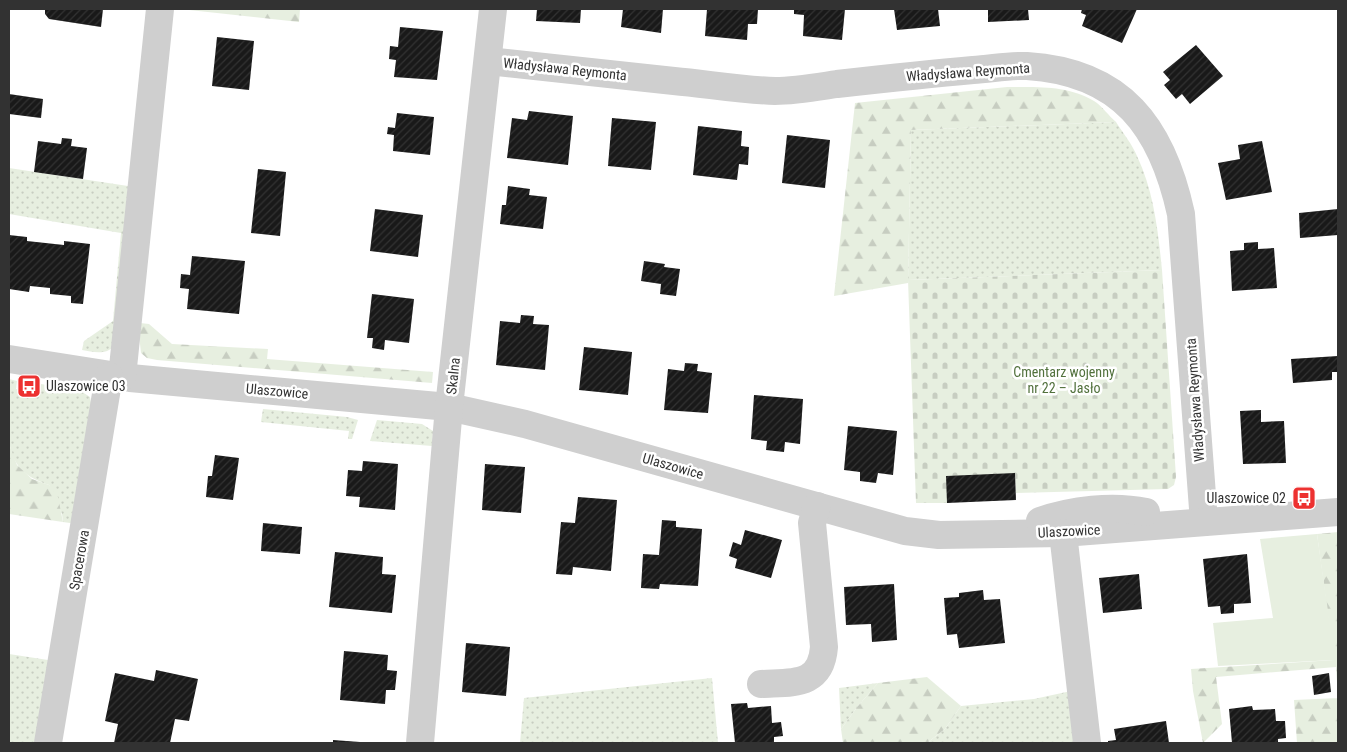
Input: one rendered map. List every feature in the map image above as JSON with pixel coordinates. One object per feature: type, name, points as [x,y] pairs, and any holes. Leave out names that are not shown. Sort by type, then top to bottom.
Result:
[{"type":"street","name":"Spacerowa","points":[[48,743],[116,376],[160,9]]},
{"type":"street","name":"Skalna","points":[[420,743],[449,407],[493,9]]},
{"type":"street","name":"Władysława Reymonta","points":[[488,61],[775,91],[934,73],[1025,66],[1078,75],[1099,84],[1120,97],[1146,124],[1158,146],[1173,184],[1182,219],[1204,522]]},
{"type":"street","name":"Ulaszowice","points":[[9,359],[116,376],[449,407],[525,424],[913,532],[939,535],[1064,532],[1338,512]]},
{"type":"street","points":[[761,684],[807,679],[820,667],[823,659],[824,647],[812,523],[817,506]]},
{"type":"street","points":[[1010,533],[1057,515],[1088,510],[1138,510],[1204,522]]},
{"type":"street","points":[[1064,532],[1087,743]]},
{"type":"green space","points":[[180,9],[300,9],[299,22]]},
{"type":"green space","points":[[1007,87],[1052,88],[1074,92],[1094,101],[1116,122],[911,130],[908,283],[834,296],[855,103]]},
{"type":"green space","points":[[1116,122],[1135,152],[1148,184],[1157,226],[1162,270],[908,280],[911,130]]},
{"type":"green space","points":[[9,168],[128,186],[113,347],[110,350],[99,352],[82,350],[84,341],[113,321],[121,233],[9,214]]},
{"type":"green space","name":"Cmentarz wojenny nr 22 – Jasło","points":[[1162,270],[1176,477],[1174,485],[1168,489],[1016,493],[1015,473],[947,503],[916,503],[908,280]]},
{"type":"green space","points":[[140,323],[149,324],[172,344],[268,349],[267,359],[433,372],[432,383],[147,358],[141,353]]},
{"type":"green space","points":[[9,379],[17,381],[16,389],[39,392],[41,384],[81,391],[90,397],[91,403],[76,521],[70,523],[63,522],[62,514],[49,485],[27,474],[17,464],[8,434]]},
{"type":"green space","points":[[263,409],[347,417],[358,420],[352,439],[348,439],[349,431],[261,422]]},
{"type":"green space","points":[[377,420],[422,424],[433,431],[432,446],[370,441]]},
{"type":"green space","points":[[9,444],[17,465],[32,479],[49,485],[58,497],[63,522],[9,514]]},
{"type":"green space","points":[[1338,532],[1338,698],[1336,667],[1216,677],[1222,724],[1203,743],[1193,691],[1191,669],[1334,660],[1317,534]]},
{"type":"green space","points":[[1317,534],[1335,660],[1218,666],[1213,623],[1273,618],[1260,539]]},
{"type":"green space","points":[[9,654],[48,660],[41,743],[9,743]]},
{"type":"green space","points":[[927,677],[961,706],[945,729],[927,743],[843,743],[841,729],[878,683]]},
{"type":"green space","points":[[712,678],[718,743],[520,743],[524,698]]},
{"type":"green space","points":[[878,683],[858,706],[841,729],[839,688]]},
{"type":"green space","points":[[1071,691],[1079,743],[927,743],[945,729],[961,706],[1034,699]]},
{"type":"green space","points":[[1338,698],[1338,743],[1297,743],[1294,700]]},
{"type":"building","points":[[45,9],[103,9],[101,27],[49,19],[45,14]]},
{"type":"building","points":[[537,9],[581,9],[580,23],[536,21]]},
{"type":"building","points":[[623,9],[663,9],[661,33],[621,27]]},
{"type":"building","points":[[707,9],[758,9],[757,24],[748,24],[747,40],[705,36]]},
{"type":"building","points":[[794,9],[845,9],[842,40],[803,36],[804,15],[794,14]]},
{"type":"building","points":[[894,9],[938,9],[940,26],[897,30]]},
{"type":"building","points":[[988,9],[1028,9],[1029,20],[988,22]]},
{"type":"building","points":[[1082,9],[1137,9],[1122,43],[1082,26],[1086,15],[1081,13]]},
{"type":"building","points":[[400,27],[443,31],[437,80],[394,77],[396,60],[389,59],[390,46],[398,47]]},
{"type":"building","points":[[217,37],[254,41],[249,90],[212,86]]},
{"type":"building","points":[[1196,45],[1223,76],[1190,104],[1182,94],[1176,99],[1164,85],[1170,80],[1163,72]]},
{"type":"building","points":[[9,94],[43,99],[41,118],[9,114]]},
{"type":"building","points":[[529,111],[573,116],[568,165],[507,158],[512,118],[527,120]]},
{"type":"building","points":[[397,113],[434,117],[430,155],[393,151],[394,135],[387,134],[388,127],[395,128]]},
{"type":"building","points":[[612,118],[656,122],[651,170],[608,166]]},
{"type":"building","points":[[698,126],[742,131],[741,146],[749,147],[748,165],[739,164],[737,180],[693,175]]},
{"type":"building","points":[[787,135],[830,140],[825,188],[782,183]]},
{"type":"building","points":[[62,138],[72,139],[71,146],[87,148],[83,179],[34,172],[38,141],[61,144]]},
{"type":"building","points":[[1262,141],[1272,192],[1226,200],[1218,163],[1240,159],[1238,145]]},
{"type":"building","points":[[258,169],[286,172],[280,236],[251,233]]},
{"type":"building","points":[[508,186],[530,189],[529,195],[547,197],[543,229],[500,224],[502,205],[506,205]]},
{"type":"building","points":[[375,209],[423,215],[418,257],[370,251]]},
{"type":"building","points":[[1338,209],[1338,235],[1300,238],[1299,213]]},
{"type":"building","points":[[9,235],[27,237],[27,241],[64,245],[64,241],[90,244],[83,304],[71,303],[71,296],[50,294],[50,288],[30,286],[29,292],[9,289]]},
{"type":"building","points":[[1258,242],[1258,249],[1274,248],[1277,288],[1232,291],[1230,251],[1244,250],[1244,243]]},
{"type":"building","points":[[192,256],[245,261],[239,314],[187,309],[189,289],[180,288],[181,274],[190,275]]},
{"type":"building","points":[[644,261],[665,264],[664,267],[680,269],[676,296],[660,294],[661,284],[641,281]]},
{"type":"building","points":[[372,294],[414,299],[409,343],[385,340],[384,350],[372,348],[373,338],[367,338]]},
{"type":"building","points":[[521,315],[534,316],[533,324],[549,325],[545,370],[496,365],[500,321],[520,323]]},
{"type":"building","points":[[584,347],[632,352],[628,395],[579,390]]},
{"type":"building","points":[[1338,356],[1338,372],[1332,372],[1332,380],[1293,383],[1291,359]]},
{"type":"building","points":[[685,363],[698,364],[697,371],[712,373],[708,413],[664,410],[668,369],[684,371]]},
{"type":"building","points":[[754,395],[803,399],[800,444],[785,442],[784,452],[766,450],[767,441],[751,439]]},
{"type":"building","points":[[1261,410],[1261,422],[1284,421],[1286,463],[1243,464],[1240,411]]},
{"type":"building","points":[[848,426],[897,431],[893,475],[878,473],[876,483],[860,481],[860,472],[844,470]]},
{"type":"building","points":[[215,455],[239,458],[233,500],[206,497],[208,476],[212,476]]},
{"type":"building","points":[[363,461],[398,464],[395,510],[359,507],[360,497],[346,496],[348,470],[362,471]]},
{"type":"building","points":[[485,464],[525,467],[521,513],[482,510]]},
{"type":"building","points":[[1015,473],[1016,500],[947,503],[946,476]]},
{"type":"building","points":[[578,497],[617,500],[611,571],[573,567],[572,575],[556,574],[561,522],[575,523]]},
{"type":"building","points":[[662,520],[676,521],[676,527],[702,529],[698,586],[660,584],[659,589],[641,588],[643,554],[659,555]]},
{"type":"building","points":[[263,523],[302,527],[300,554],[261,551]]},
{"type":"building","points":[[745,530],[782,540],[771,578],[735,568],[737,559],[729,556],[733,542],[741,545]]},
{"type":"building","points":[[335,552],[383,557],[382,574],[396,575],[392,613],[329,607]]},
{"type":"building","points":[[1247,554],[1251,603],[1234,604],[1234,613],[1221,614],[1220,606],[1208,607],[1203,559]]},
{"type":"building","points":[[1139,574],[1142,609],[1103,613],[1099,578]]},
{"type":"building","points":[[894,584],[897,640],[872,642],[871,624],[846,625],[844,587]]},
{"type":"building","points":[[983,590],[984,600],[1000,599],[1005,643],[959,648],[957,634],[947,635],[944,598],[959,597],[959,593]]},
{"type":"building","points":[[466,643],[510,647],[506,696],[462,692]]},
{"type":"building","points":[[344,651],[388,655],[387,670],[397,671],[395,690],[386,690],[385,704],[340,700]]},
{"type":"building","points":[[156,670],[198,679],[189,721],[175,719],[170,743],[114,743],[118,724],[105,721],[115,673],[154,681]]},
{"type":"building","points":[[1329,673],[1331,692],[1314,695],[1312,676]]},
{"type":"building","points":[[747,703],[748,708],[771,706],[772,723],[781,722],[783,736],[774,737],[774,743],[735,743],[731,704]]},
{"type":"building","points":[[1252,706],[1253,710],[1275,709],[1276,721],[1285,721],[1286,738],[1278,739],[1278,743],[1232,743],[1229,709]]},
{"type":"building","points":[[1166,721],[1169,743],[1108,743],[1108,741],[1116,740],[1114,729]]},
{"type":"building","points":[[333,740],[360,742],[360,743],[333,743]]},
{"type":"place","name":"Ulaszowice 03","points":[[29,386]]},
{"type":"place","name":"Ulaszowice 02","points":[[1304,498]]}]
